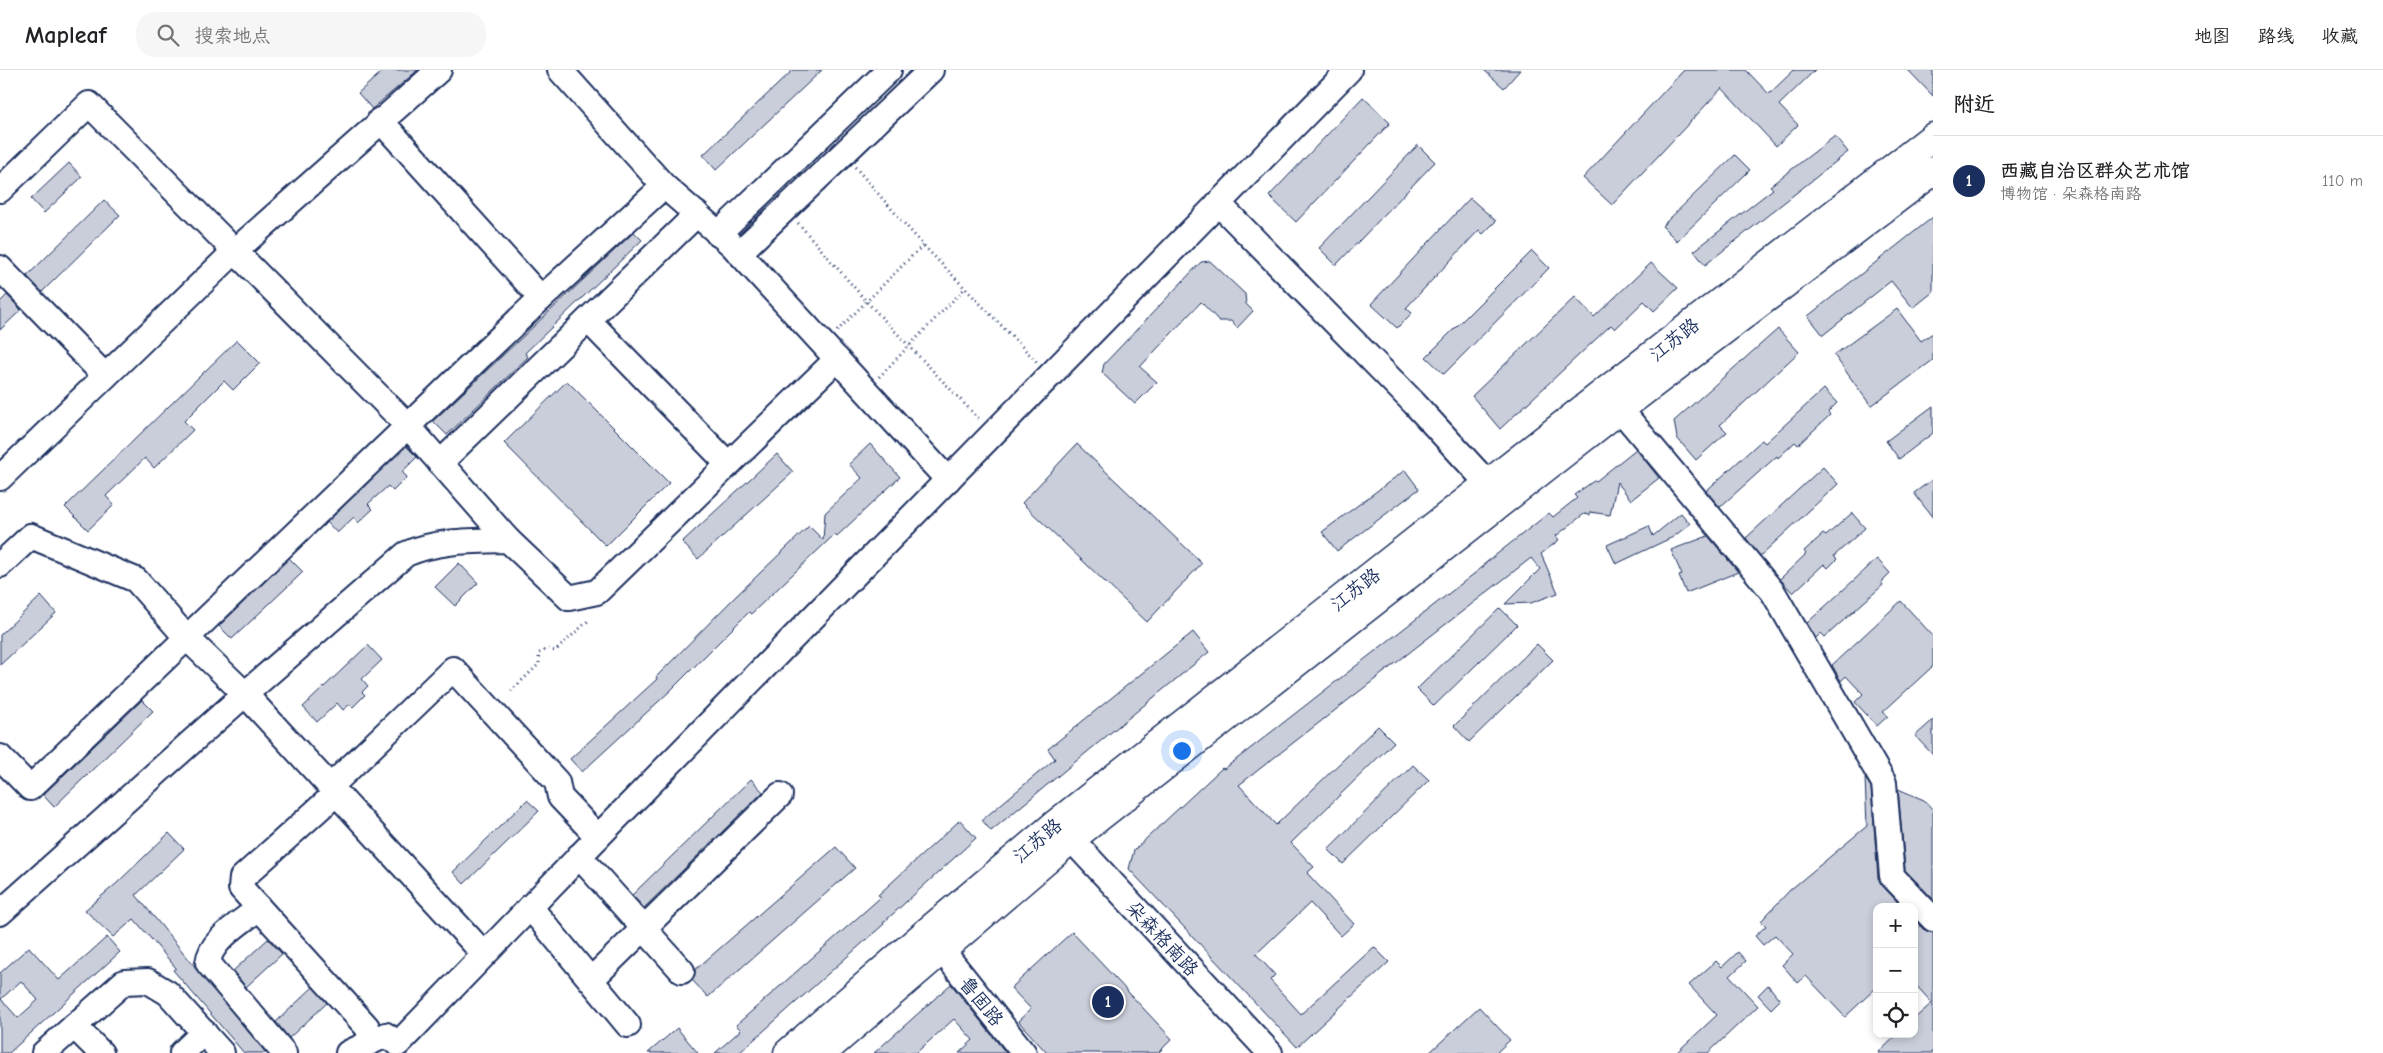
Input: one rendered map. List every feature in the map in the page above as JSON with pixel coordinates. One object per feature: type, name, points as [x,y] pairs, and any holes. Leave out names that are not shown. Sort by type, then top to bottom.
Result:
[{"type":"highway","name":"江苏路","points":[[788,1053],[926,932],[1064,831],[1496,492],[1933,137]]},
{"type":"highway","name":"江苏路","points":[[1496,492],[1620,408],[1933,171]]},
{"type":"highway","name":"江苏路","points":[[822,1053],[941,949],[1064,831]]},
{"type":"street","points":[[0,478],[234,252],[380,120],[439,70]]},
{"type":"street","points":[[560,70],[664,186],[739,253],[948,480]]},
{"type":"street","points":[[718,234],[889,70]]},
{"type":"street","points":[[739,253],[931,70]]},
{"type":"street","points":[[348,1053],[386,1034],[398,1044],[598,836],[1349,70]]},
{"type":"street","points":[[0,190],[88,104],[408,426],[508,540],[569,598],[597,592],[728,464],[830,352]]},
{"type":"street","points":[[380,120],[541,298]]},
{"type":"street","points":[[0,757],[30,788],[541,298],[664,186]]},
{"type":"street","points":[[1218,203],[1407,396],[1496,492]]},
{"type":"street","points":[[440,463],[697,214]]},
{"type":"street","points":[[0,268],[105,376]]},
{"type":"street","points":[[588,320],[728,464]]},
{"type":"street","points":[[1620,408],[1773,592],[1884,783],[1892,876],[1933,919]]},
{"type":"street","points":[[0,565],[31,536],[136,580],[186,637],[245,694],[331,786],[484,954]]},
{"type":"street","points":[[0,913],[245,694],[406,554],[424,546],[448,542],[508,540]]},
{"type":"street","points":[[331,786],[452,669],[557,782],[560,797],[598,836]]},
{"type":"street","points":[[331,786],[333,796],[242,878],[241,888],[367,1027],[372,1040]]},
{"type":"street","points":[[591,980],[780,795]]},
{"type":"street","name":"朵森格南路","points":[[1064,831],[1270,1053]]},
{"type":"street","points":[[579,856],[682,971]]},
{"type":"street","points":[[530,907],[628,1025]]},
{"type":"street","points":[[259,908],[215,946],[208,954],[208,963],[284,1053]]},
{"type":"street","name":"鲁固路","points":[[941,949],[1024,1053]]},
{"type":"street","points":[[44,1053],[124,982],[148,981],[168,993],[222,1053]]},
{"type":"street","points":[[74,1026],[101,1053]]},
{"type":"street","points":[[182,1053],[204,1032]]},
{"type":"path","points":[[843,154],[923,244],[1049,375]]},
{"type":"path","points":[[785,208],[867,302],[993,433]]},
{"type":"path","points":[[830,352],[867,302],[923,244]]},
{"type":"path","points":[[866,389],[965,288]]},
{"type":"path","points":[[511,691],[539,664],[539,653],[547,648],[555,651],[588,621]]},
{"type":"building","points":[[384,70],[418,70],[372,109],[358,93]]},
{"type":"building","points":[[793,70],[822,70],[716,170],[703,155]]},
{"type":"building","points":[[1484,70],[1520,70],[1504,88]]},
{"type":"building","points":[[1684,70],[1746,70],[1769,94],[1794,70],[1815,70],[1779,105],[1798,125],[1776,146],[1722,88],[1612,205],[1583,178]]},
{"type":"building","points":[[1908,70],[1933,70],[1933,96]]},
{"type":"building","points":[[1363,97],[1390,123],[1296,222],[1269,196]]},
{"type":"building","points":[[1835,136],[1848,152],[1705,265],[1694,251],[1773,189],[1770,186]]},
{"type":"building","points":[[1418,145],[1435,162],[1336,265],[1319,248]]},
{"type":"building","points":[[1735,155],[1750,170],[1677,241],[1662,226]]},
{"type":"building","points":[[69,163],[82,177],[44,213],[31,199]]},
{"type":"building","points":[[1470,198],[1496,221],[1483,234],[1479,230],[1406,308],[1412,313],[1397,328],[1371,304]]},
{"type":"building","points":[[104,200],[120,215],[42,292],[27,276]]},
{"type":"building","points":[[1933,217],[1933,292],[1913,308],[1891,281],[1823,335],[1808,316]]},
{"type":"building","points":[[634,232],[642,240],[525,353],[528,357],[447,435],[433,421]]},
{"type":"building","points":[[1532,251],[1549,268],[1444,374],[1426,357]]},
{"type":"building","points":[[1210,261],[1245,294],[1246,304],[1253,311],[1237,328],[1231,321],[1219,321],[1201,302],[1140,367],[1157,382],[1135,404],[1102,373],[1104,364],[1201,262]]},
{"type":"building","points":[[1651,263],[1678,288],[1654,311],[1644,301],[1615,329],[1611,325],[1500,429],[1472,396],[1575,297],[1594,317]]},
{"type":"building","points":[[7,295],[21,310],[0,330],[0,302]]},
{"type":"building","points":[[1897,309],[1921,341],[1933,333],[1933,360],[1871,406],[1834,355]]},
{"type":"building","points":[[1778,329],[1799,352],[1720,425],[1727,432],[1696,460],[1677,438],[1674,421]]},
{"type":"building","points":[[237,340],[260,363],[233,390],[224,381],[184,421],[193,430],[154,468],[145,458],[106,496],[114,505],[88,530],[65,507]]},
{"type":"building","points":[[567,381],[669,483],[606,546],[504,443]]},
{"type":"building","points":[[1824,389],[1837,403],[1828,412],[1830,415],[1798,445],[1795,442],[1778,458],[1777,456],[1720,507],[1706,491],[1762,440],[1765,443]]},
{"type":"building","points":[[1933,406],[1933,433],[1899,459],[1886,441]]},
{"type":"building","points":[[870,444],[900,477],[837,536],[835,534],[751,614],[749,612],[670,691],[582,772],[570,759],[657,679],[656,677],[735,597],[809,526],[823,540],[825,513],[862,478],[849,464]]},
{"type":"building","points":[[1077,444],[1202,563],[1147,622],[1022,503]]},
{"type":"building","points":[[406,446],[417,457],[402,472],[407,477],[393,491],[388,486],[368,504],[373,509],[358,523],[354,517],[337,533],[327,522]]},
{"type":"building","points":[[1636,449],[1659,478],[1631,500],[1617,482],[1610,515],[1590,512],[1590,515],[1584,514],[1556,536],[1559,540],[1541,554],[1558,593],[1531,603],[1505,604],[1540,569],[1531,558],[1239,785],[1276,825],[1378,726],[1394,742],[1291,843],[1314,867],[1307,873],[1354,924],[1341,936],[1310,903],[1256,954],[1275,975],[1270,980],[1301,1014],[1374,947],[1389,962],[1297,1047],[1129,869],[1134,850],[1222,768],[1224,769],[1549,513],[1553,517],[1577,498],[1574,495],[1595,480],[1595,482]]},
{"type":"building","points":[[777,454],[793,472],[698,559],[682,542]]},
{"type":"building","points":[[1823,467],[1838,484],[1760,556],[1746,538]]},
{"type":"building","points":[[1405,470],[1419,489],[1337,551],[1322,532]]},
{"type":"building","points":[[1933,479],[1933,518],[1914,493]]},
{"type":"building","points":[[1681,513],[1690,524],[1673,537],[1616,564],[1607,545],[1649,526],[1653,536]]},
{"type":"building","points":[[1852,513],[1865,528],[1834,556],[1837,559],[1828,568],[1824,564],[1793,593],[1780,579],[1806,554],[1804,551],[1823,534],[1826,536]]},
{"type":"building","points":[[1708,536],[1738,572],[1686,593],[1679,576],[1682,575],[1671,550]]},
{"type":"building","points":[[289,558],[303,572],[232,639],[219,626]]},
{"type":"building","points":[[1877,559],[1890,573],[1881,582],[1883,585],[1825,637],[1821,633],[1816,638],[1807,623]]},
{"type":"building","points":[[459,563],[478,583],[455,606],[435,587]]},
{"type":"building","points":[[41,596],[56,613],[0,665],[0,635]]},
{"type":"building","points":[[1901,601],[1933,636],[1933,666],[1883,712],[1888,716],[1877,726],[1855,702],[1863,694],[1846,676],[1841,681],[1832,665]]},
{"type":"building","points":[[1500,608],[1517,625],[1434,706],[1417,689]]},
{"type":"building","points":[[1193,632],[1209,652],[991,831],[982,820],[1055,759],[1048,749]]},
{"type":"building","points":[[1537,644],[1553,660],[1469,742],[1454,726]]},
{"type":"building","points":[[368,645],[382,660],[362,679],[368,686],[362,692],[365,695],[353,707],[350,704],[343,710],[337,703],[317,722],[303,707]]},
{"type":"building","points":[[142,700],[153,711],[54,807],[43,795]]},
{"type":"building","points":[[1933,720],[1933,755],[1915,736]]},
{"type":"building","points":[[1413,765],[1429,780],[1343,864],[1328,849]]},
{"type":"building","points":[[1865,778],[1871,787],[1878,878],[1898,903],[1873,903],[1873,991],[1845,1017],[1806,976],[1798,983],[1782,965],[1793,954],[1775,935],[1763,945],[1755,936],[1766,926],[1761,921],[1790,890],[1867,826]]},
{"type":"building","points":[[751,779],[763,792],[644,908],[632,895]]},
{"type":"building","points":[[1898,789],[1924,800],[1933,810],[1933,899],[1905,870]]},
{"type":"building","points":[[527,800],[539,811],[464,884],[453,872]]},
{"type":"building","points":[[960,820],[976,838],[884,924],[739,1053],[715,1053],[741,1030],[736,1025],[881,897],[878,895]]},
{"type":"building","points":[[169,833],[184,849],[136,895],[266,1053],[244,1053],[173,970],[176,968],[134,919],[113,937],[85,910],[116,884]]},
{"type":"building","points":[[836,847],[855,868],[708,997],[692,980],[695,970]]},
{"type":"building","points":[[1918,923],[1923,929],[1933,932],[1933,1053],[1878,1053],[1894,1038],[1918,1038],[1918,1015],[1932,1003],[1918,987]]},
{"type":"building","points":[[1072,932],[1172,1039],[1158,1053],[1047,1053],[1018,1021],[1031,1009],[1011,988]]},
{"type":"building","points":[[107,937],[120,952],[9,1053],[0,1053],[0,973],[29,947],[59,980]],"holes":[[[21,981],[38,1000],[18,1018],[1,999]]]},
{"type":"building","points":[[268,939],[282,954],[246,987],[233,971]]},
{"type":"building","points":[[1738,952],[1746,961],[1730,976],[1758,1006],[1708,1053],[1676,1053],[1717,1015],[1689,985],[1716,961],[1722,967]]},
{"type":"building","points":[[951,984],[1006,1053],[959,1053],[973,1040],[954,1019],[916,1053],[874,1053]]},
{"type":"building","points":[[1768,985],[1780,1000],[1771,1009],[1758,995]]},
{"type":"building","points":[[313,987],[327,1003],[289,1038],[276,1022]]},
{"type":"building","points":[[1479,1007],[1510,1040],[1496,1053],[1429,1053]]},
{"type":"building","points":[[677,1028],[698,1053],[648,1053]]},
{"type":"place","name":"西藏自治区群众艺术馆","points":[[1108,1002]]}]
